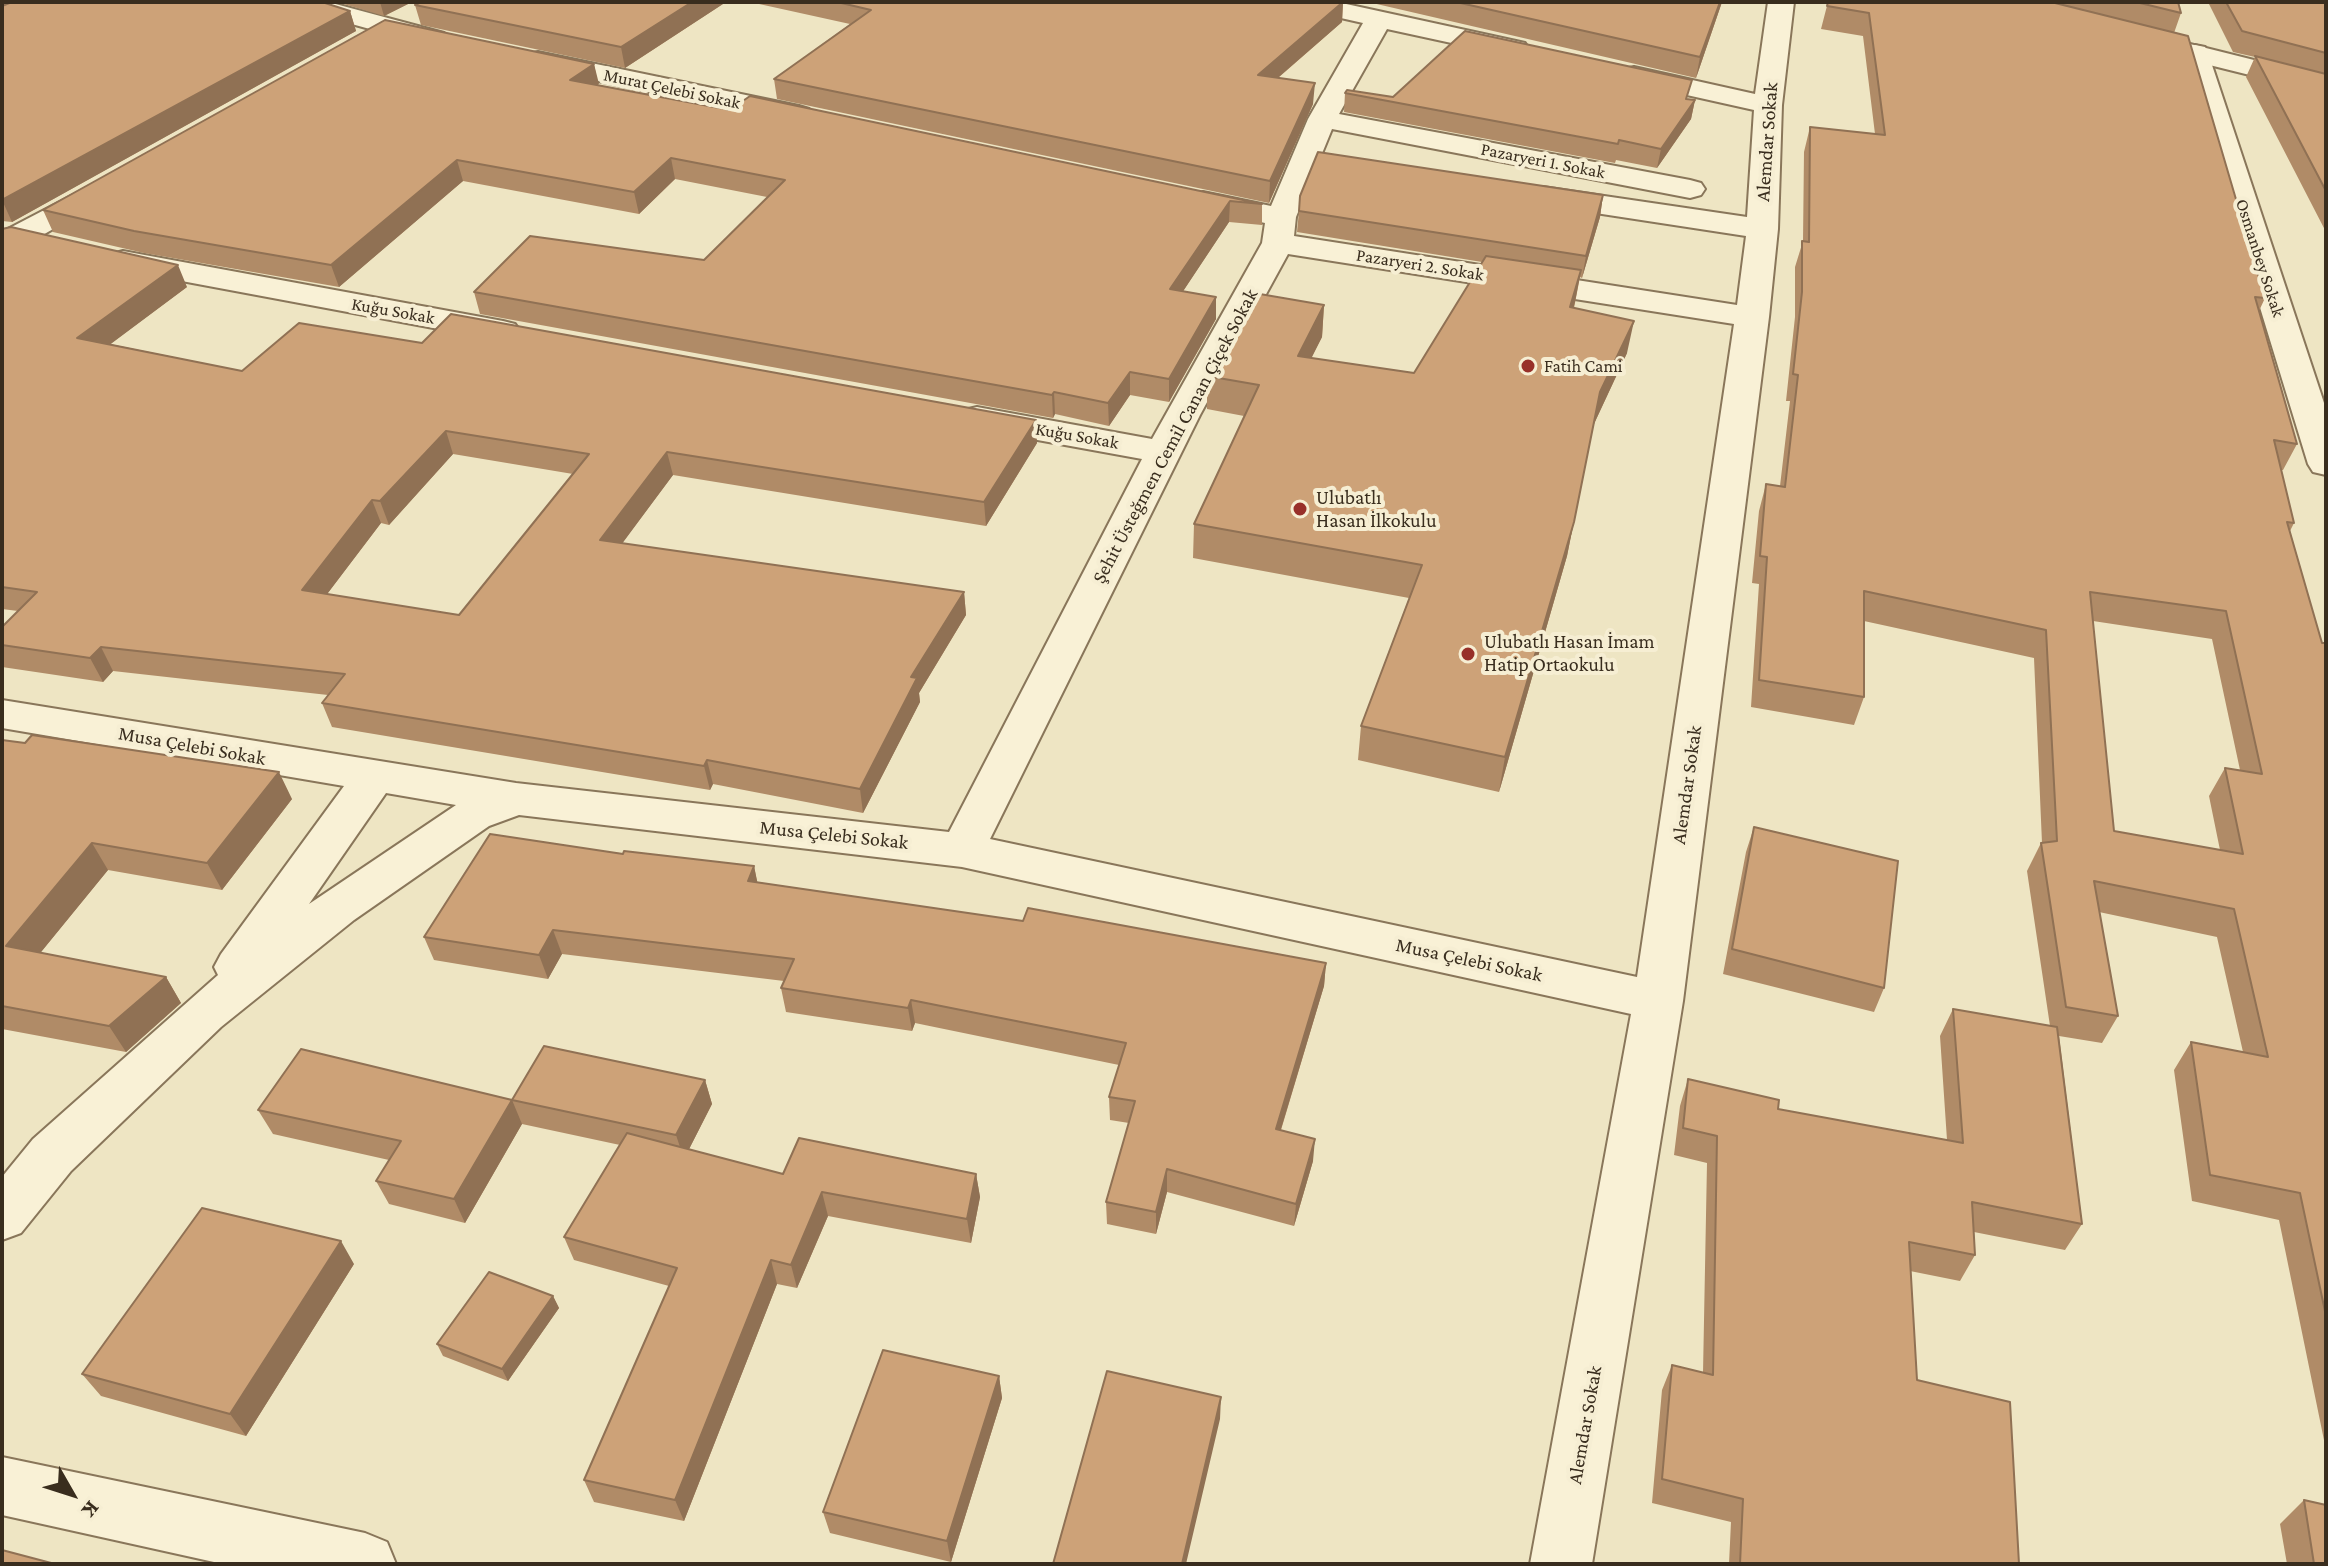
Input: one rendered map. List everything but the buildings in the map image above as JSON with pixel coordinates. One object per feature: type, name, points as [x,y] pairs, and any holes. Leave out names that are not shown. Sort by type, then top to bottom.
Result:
[{"type":"street","points":[[299,2],[386,28],[463,45]]},
{"type":"street","points":[[1301,2],[1535,53]]},
{"type":"street","name":"Alemdar Sokak","points":[[1561,1564],[1658,1001],[1752,317],[1763,216],[1768,105],[1781,2]]},
{"type":"street","points":[[359,44],[426,9]]},
{"type":"street","name":"Şehit Üsteğmen Cemil Canan Çiçek Sokak","points":[[962,850],[1163,452],[1280,230],[1321,162],[1322,119],[1379,19]]},
{"type":"street","points":[[2108,31],[2326,86]]},
{"type":"street","name":"Osmanbey Sokak","points":[[2195,53],[2326,464]]},
{"type":"street","name":"Murat Çelebi Sokak","points":[[510,54],[818,120]]},
{"type":"street","points":[[1613,70],[1768,105]]},
{"type":"street","name":"Pazaryeri 1. Sokak","points":[[1322,119],[1763,216]]},
{"type":"street","points":[[7,238],[126,175]]},
{"type":"street","points":[[1510,191],[1763,216]]},
{"type":"street","points":[[1173,194],[1280,230]]},
{"type":"street","name":"Pazaryeri 2. Sokak","points":[[1280,230],[1752,317]]},
{"type":"street","name":"Kuğu Sokak","points":[[7,238],[535,337]]},
{"type":"street","name":"Kuğu Sokak","points":[[943,412],[1163,452]]},
{"type":"street","name":"Musa Çelebi Sokak","points":[[2,714],[516,799],[962,850],[1658,1001]]},
{"type":"street","points":[[204,1013],[374,777]]},
{"type":"street","points":[[2,1216],[52,1155],[204,1013],[337,907],[473,815],[516,799]]},
{"type":"street","points":[[2,1486],[365,1564]]},
{"type":"place","name":"Fatih Cami","points":[[1528,366]]},
{"type":"place","name":"Ulubatlı Hasan İlkokulu","points":[[1300,509]]},
{"type":"place","name":"Ulubatlı Hasan İmam Hatip Ortaokulu","points":[[1468,654]]}]
